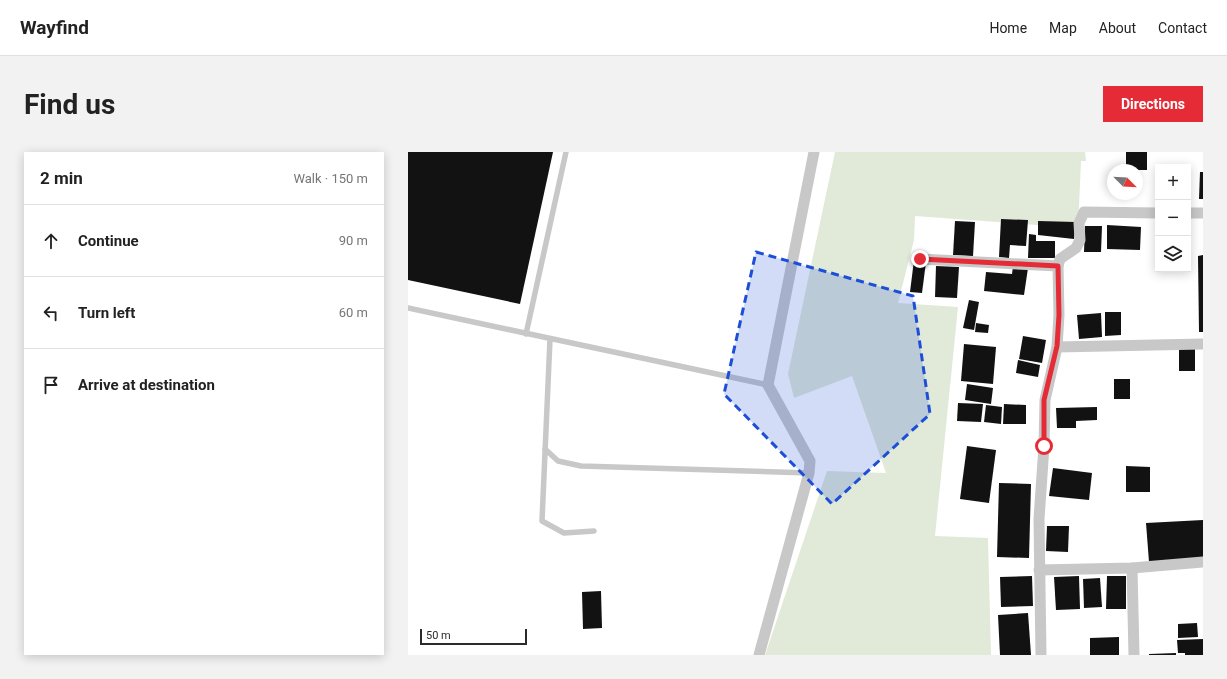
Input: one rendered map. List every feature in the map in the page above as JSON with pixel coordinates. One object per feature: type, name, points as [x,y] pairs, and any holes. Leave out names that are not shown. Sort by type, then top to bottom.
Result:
[{"type":"street","points":[[759,655],[809,473],[810,461],[768,386],[814,152]]},
{"type":"street","points":[[1041,655],[1039,519],[1044,446],[1044,400],[1057,346],[1059,315],[1058,266],[1060,259],[1076,248],[1080,240],[1079,223],[1084,212],[1155,213]]},
{"type":"street","points":[[1191,213],[1203,213]]},
{"type":"street","points":[[920,259],[1058,266]]},
{"type":"street","points":[[1057,346],[1203,344]]},
{"type":"street","points":[[1039,570],[1132,568],[1203,562]]},
{"type":"street","points":[[1132,568],[1134,655]]},
{"type":"lane","points":[[526,334],[566,152]]},
{"type":"lane","points":[[408,308],[768,386]]},
{"type":"lane","points":[[550,339],[542,521],[564,533],[594,531]]},
{"type":"lane","points":[[545,449],[558,461],[581,466],[809,473]]},
{"type":"highlighted area","points":[[756,252],[913,296],[930,414],[832,504],[724,394]]},
{"type":"green space","points":[[835,152],[1085,152],[1086,161],[1081,161],[1078,228],[915,216],[914,240],[898,303],[958,307],[935,536],[988,538],[991,655],[765,655],[827,471],[886,473],[852,376],[794,398],[788,374]]},
{"type":"building","points":[[408,152],[553,152],[520,304],[408,280]]},
{"type":"building","points":[[1126,152],[1147,152],[1147,170],[1143,170],[1143,164],[1126,164]]},
{"type":"building","points":[[1200,172],[1203,172],[1203,199],[1199,199]]},
{"type":"building","points":[[1001,219],[1028,220],[1026,246],[1010,245],[1009,258],[999,257]]},
{"type":"building","points":[[955,221],[975,222],[973,256],[953,255]]},
{"type":"building","points":[[1038,221],[1076,222],[1074,239],[1038,235]]},
{"type":"building","points":[[1107,225],[1141,227],[1140,250],[1107,249]]},
{"type":"building","points":[[1085,226],[1102,226],[1101,252],[1084,252]]},
{"type":"building","points":[[1029,234],[1036,235],[1036,241],[1055,241],[1055,258],[1028,258]]},
{"type":"building","points":[[1203,255],[1203,332],[1199,332],[1198,256]]},
{"type":"building","points":[[914,260],[926,262],[922,293],[910,292]]},
{"type":"building","points":[[936,266],[959,267],[957,298],[935,297]]},
{"type":"building","points":[[1013,266],[1028,268],[1024,295],[984,291],[986,272],[1012,274]]},
{"type":"building","points":[[969,300],[979,302],[974,330],[963,328]]},
{"type":"building","points":[[1105,312],[1121,312],[1121,335],[1105,336]]},
{"type":"building","points":[[1101,313],[1102,337],[1079,339],[1077,315]]},
{"type":"building","points":[[976,323],[989,325],[988,333],[975,332]]},
{"type":"building","points":[[1023,336],[1046,340],[1042,363],[1019,359]]},
{"type":"building","points":[[964,344],[996,347],[993,384],[961,381]]},
{"type":"building","points":[[1179,347],[1195,347],[1195,371],[1179,371]]},
{"type":"building","points":[[1018,360],[1040,365],[1038,377],[1016,373]]},
{"type":"building","points":[[1114,379],[1130,379],[1130,399],[1114,399]]},
{"type":"building","points":[[967,384],[993,388],[991,404],[965,400]]},
{"type":"building","points":[[958,403],[983,404],[981,422],[957,421]]},
{"type":"building","points":[[1004,404],[1026,405],[1026,424],[1003,424]]},
{"type":"building","points":[[986,405],[1002,407],[1001,424],[984,422]]},
{"type":"building","points":[[1097,407],[1097,420],[1076,421],[1076,428],[1057,428],[1056,408]]},
{"type":"building","points":[[967,446],[996,450],[989,503],[960,499]]},
{"type":"building","points":[[1126,466],[1150,467],[1150,492],[1126,492]]},
{"type":"building","points":[[1053,468],[1092,473],[1089,500],[1049,496]]},
{"type":"building","points":[[999,483],[1031,484],[1029,558],[997,557]]},
{"type":"building","points":[[1203,520],[1203,559],[1149,562],[1146,523]]},
{"type":"building","points":[[1047,526],[1069,526],[1068,552],[1046,551]]},
{"type":"building","points":[[1032,576],[1033,606],[1001,607],[1000,577]]},
{"type":"building","points":[[1079,576],[1080,609],[1056,610],[1054,577]]},
{"type":"building","points":[[1107,576],[1126,576],[1126,609],[1106,609]]},
{"type":"building","points":[[1100,578],[1102,607],[1084,608],[1083,579]]},
{"type":"building","points":[[601,591],[602,628],[583,629],[582,592]]},
{"type":"building","points":[[1028,613],[1031,655],[1000,655],[998,615]]},
{"type":"building","points":[[1197,623],[1198,637],[1178,638],[1178,624]]},
{"type":"building","points":[[1119,637],[1119,655],[1090,655],[1090,638]]},
{"type":"building","points":[[1203,639],[1203,655],[1185,655],[1185,653],[1178,653],[1177,640]]},
{"type":"building","points":[[1176,653],[1176,655],[1149,655],[1149,654]]},
{"type":"route","points":[[920,259],[1058,266],[1059,315],[1057,346],[1044,400],[1044,446]]}]
